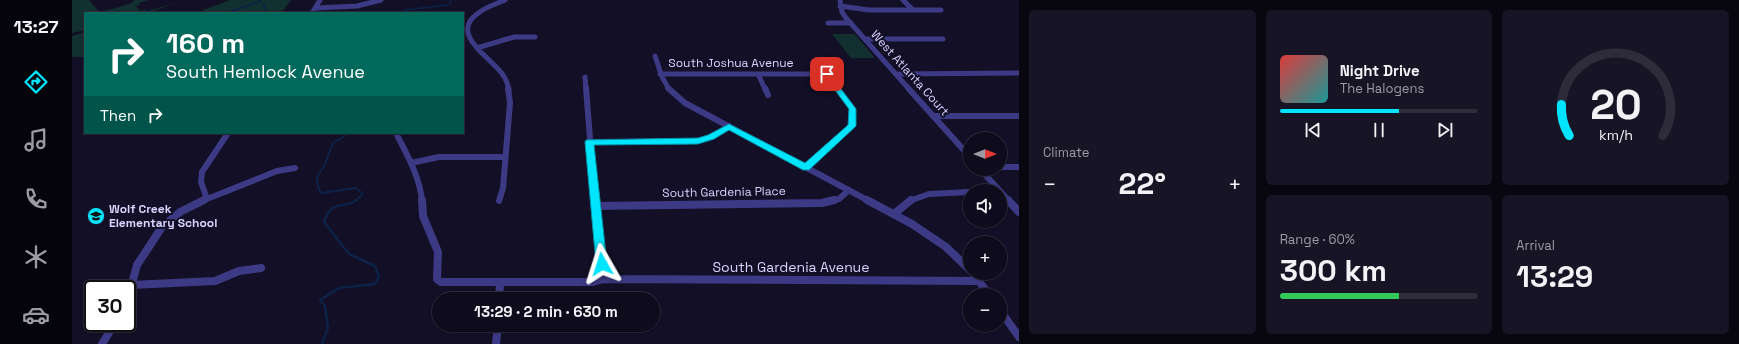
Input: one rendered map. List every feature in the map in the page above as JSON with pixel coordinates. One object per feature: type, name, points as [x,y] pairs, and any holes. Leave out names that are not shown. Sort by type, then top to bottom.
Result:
[{"type":"street","points":[[313,12],[320,0]]},
{"type":"street","points":[[316,8],[350,8],[363,6],[381,0]]},
{"type":"street","points":[[498,201],[503,188],[510,103],[509,89],[501,72],[471,42],[467,35],[469,21],[476,14],[504,0]]},
{"type":"street","points":[[902,0],[913,10]]},
{"type":"street","points":[[840,3],[869,10],[941,10]]},
{"type":"street","name":"West Atlanta Court","points":[[840,3],[842,12],[851,23],[963,149]]},
{"type":"street","points":[[828,23],[851,23]]},
{"type":"street","points":[[477,48],[514,37],[535,37]]},
{"type":"street","points":[[865,39],[943,39]]},
{"type":"street","points":[[654,56],[660,74],[668,90],[679,98],[894,214],[936,239],[963,264]]},
{"type":"street","name":"South Joshua Avenue","points":[[660,74],[827,74],[852,109],[852,126],[806,167]]},
{"type":"street","points":[[758,74],[768,94]]},
{"type":"street","points":[[896,74],[1019,74]]},
{"type":"street","points":[[585,77],[589,142],[603,279]]},
{"type":"street","points":[[934,116],[1019,116]]},
{"type":"street","points":[[589,142],[698,141],[711,137],[729,126]]},
{"type":"street","points":[[207,199],[201,182],[202,172],[227,134]]},
{"type":"street","points":[[396,134],[411,163],[439,157],[505,157]]},
{"type":"street","name":"South Gardenia Avenue","points":[[411,163],[421,190],[423,216],[438,252],[437,278],[441,282],[593,282],[603,279],[979,281]]},
{"type":"street","points":[[1007,167],[1019,167]]},
{"type":"street","points":[[132,280],[137,265],[142,256],[162,227],[180,212],[207,199],[276,171],[295,168]]},
{"type":"street","points":[[986,176],[994,184]]},
{"type":"street","name":"South Gardenia Place","points":[[596,206],[822,203],[839,199],[850,190]]},
{"type":"street","points":[[894,214],[906,202],[923,194],[936,192],[963,192]]},
{"type":"street","points":[[1007,199],[1019,212]]},
{"type":"street","points":[[136,285],[215,281],[239,271],[261,268]]},
{"type":"street","points":[[979,281],[984,288]]},
{"type":"street","points":[[499,292],[500,283]]},
{"type":"street","points":[[1007,320],[1019,337]]},
{"type":"street","points":[[102,344],[109,332]]},
{"type":"street","points":[[496,344],[497,332]]},
{"type":"green space","points":[[72,0],[89,0],[99,12],[84,12],[84,30],[72,33]]},
{"type":"green space","points":[[135,0],[149,0],[139,3],[140,5],[136,6],[141,11],[145,9],[147,11],[179,2],[146,12],[107,12],[105,9],[109,10]]},
{"type":"green space","points":[[230,0],[291,0],[282,12],[198,12]]},
{"type":"green space","points":[[84,32],[84,57],[72,57],[72,36]]},
{"type":"green space","points":[[832,34],[855,34],[875,58],[851,58]]},
{"type":"waterway","points":[[405,12],[405,10],[448,5],[451,3],[450,0]]},
{"type":"waterway","points":[[229,12],[261,1]]},
{"type":"waterway","points":[[264,4],[266,12]]},
{"type":"waterway","points":[[348,134],[333,143],[324,166],[317,177],[318,187],[321,193],[356,188],[363,194],[355,201]]},
{"type":"waterway","points":[[322,344],[328,328],[325,306],[320,300],[339,288],[375,284],[379,277],[375,266],[349,254],[324,222],[330,210],[337,206],[355,201]]},
{"type":"place","name":"Wolf Creek Elementary School","points":[[96,216]]},
{"type":"route","points":[[602,264],[589,142],[698,141],[711,137],[729,126],[806,167],[852,126],[852,109],[827,74]]}]
